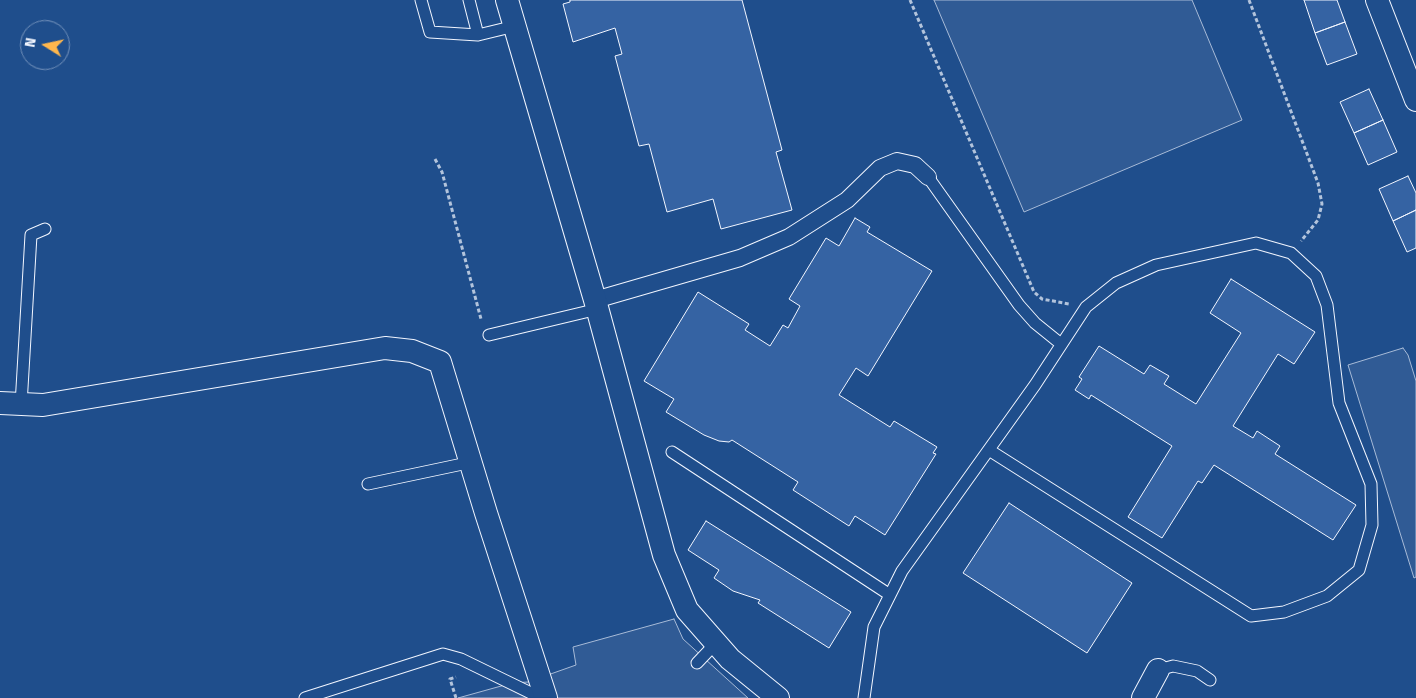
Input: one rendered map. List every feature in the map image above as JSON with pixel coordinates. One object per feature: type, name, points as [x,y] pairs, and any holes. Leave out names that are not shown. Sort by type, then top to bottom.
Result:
[{"type":"street","points":[[507,0],[597,304],[664,555],[687,610],[730,659],[778,698]]},
{"type":"street","points":[[1378,0],[1416,100]]},
{"type":"street","points":[[597,304],[740,258],[789,238],[847,200],[880,168],[897,161],[915,165],[928,177]]},
{"type":"street","points":[[11,404],[43,404],[385,348],[412,351],[440,362],[486,513],[546,698]]},
{"type":"street","points":[[1144,698],[1158,670]]},
{"type":"lane","points":[[422,0],[430,32],[478,35],[515,26]]},
{"type":"lane","points":[[469,0],[478,35]]},
{"type":"lane","points":[[928,177],[1019,306],[1035,323],[1061,344]]},
{"type":"lane","points":[[11,404],[31,235],[45,229]]},
{"type":"lane","points":[[864,698],[874,627],[902,571],[1035,385],[1086,307],[1116,283],[1156,265],[1256,243],[1291,253],[1316,276],[1327,305],[1338,403],[1370,484],[1372,525],[1359,570],[1327,596],[1284,612],[1251,616],[989,450]]},
{"type":"lane","points":[[490,335],[597,304]]},
{"type":"lane","points":[[672,452],[890,595]]},
{"type":"lane","points":[[368,484],[472,462]]},
{"type":"lane","points":[[697,663],[716,643]]},
{"type":"lane","points":[[305,698],[443,654],[461,659],[541,698]]},
{"type":"lane","points":[[1158,670],[1173,666],[1197,671],[1210,680]]},
{"type":"path","points":[[910,0],[1034,292],[1042,298],[1086,307]]},
{"type":"path","points":[[1249,0],[1318,183],[1322,204],[1318,220],[1291,253]]},
{"type":"path","points":[[435,159],[442,172],[478,312],[490,335]]},
{"type":"shaded area","points":[[934,0],[1192,0],[1242,120],[1024,212]]},
{"type":"shaded area","points":[[1403,348],[1408,355],[1416,381],[1416,577],[1414,578],[1348,365]]},
{"type":"shaded area","points":[[674,619],[683,639],[748,698],[458,698],[512,683],[528,682],[576,665],[573,647]]},
{"type":"building","points":[[570,0],[742,0],[782,150],[776,152],[792,210],[721,229],[713,199],[667,212],[649,144],[639,146],[615,56],[622,54],[615,28],[573,42],[563,4],[570,2]]},
{"type":"building","points":[[1304,0],[1337,0],[1345,22],[1315,33]]},
{"type":"building","points":[[1345,22],[1357,54],[1327,65],[1315,33]]},
{"type":"building","points":[[1369,89],[1383,120],[1354,133],[1340,102]]},
{"type":"building","points":[[1383,120],[1397,152],[1368,165],[1354,133]]},
{"type":"building","points":[[1408,176],[1416,193],[1416,210],[1393,221],[1379,189]]},
{"type":"building","points":[[1416,210],[1416,248],[1407,252],[1393,221]]},
{"type":"building","points":[[855,218],[870,227],[867,232],[932,271],[868,376],[856,368],[839,395],[890,427],[894,421],[937,447],[933,453],[936,454],[885,535],[855,516],[849,526],[793,490],[798,482],[732,440],[729,442],[719,441],[704,435],[666,412],[674,399],[644,381],[698,292],[749,324],[745,330],[770,346],[783,325],[788,328],[800,306],[789,299],[826,238],[839,246]]},
{"type":"building","points":[[1231,279],[1315,332],[1294,364],[1278,354],[1233,426],[1253,438],[1257,431],[1280,446],[1275,454],[1356,505],[1333,540],[1214,465],[1202,483],[1198,481],[1162,538],[1128,517],[1172,446],[1091,395],[1089,399],[1075,390],[1082,379],[1079,377],[1099,346],[1144,374],[1150,365],[1169,376],[1164,384],[1196,404],[1241,333],[1210,313]]},
{"type":"building","points":[[1009,503],[1132,583],[1087,653],[963,573]]},
{"type":"building","points":[[706,521],[851,612],[829,648],[758,603],[760,600],[733,591],[714,578],[719,570],[688,550]]}]
